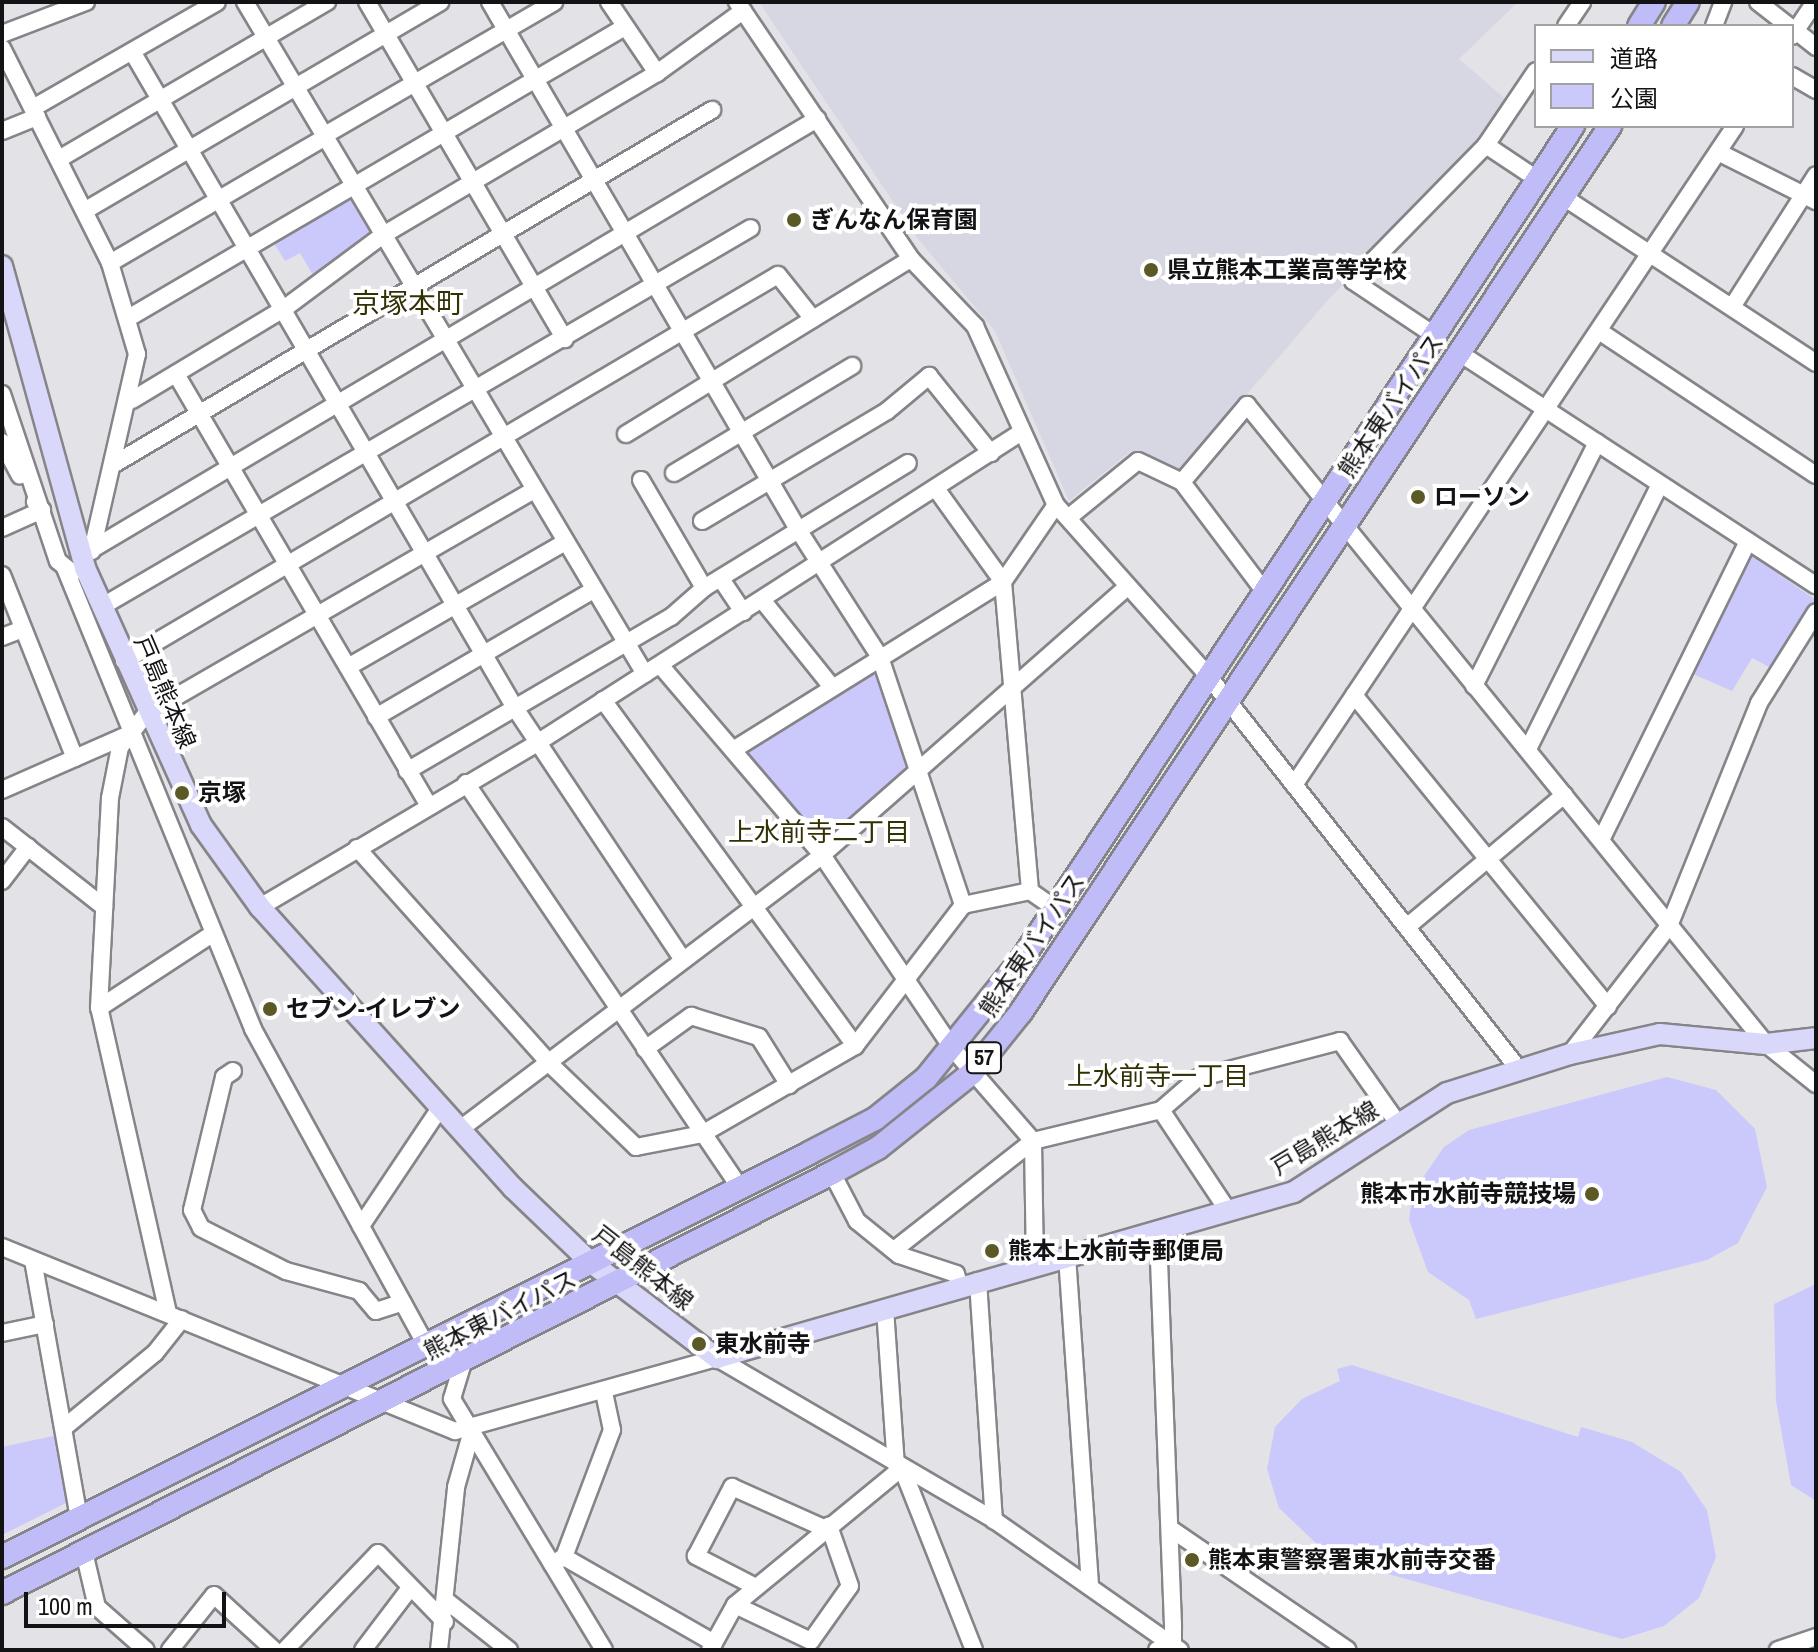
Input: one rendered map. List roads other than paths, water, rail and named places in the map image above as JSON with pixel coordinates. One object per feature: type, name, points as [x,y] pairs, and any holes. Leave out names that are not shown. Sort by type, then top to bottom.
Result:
[{"type":"highway","points":[[1640,24],[1654,2]]},
{"type":"highway","points":[[1674,24],[1688,2]]},
{"type":"highway","name":"熊本東バイパス","points":[[2,1557],[337,1385],[875,1119],[953,1049],[1209,677],[1572,128]]},
{"type":"highway","name":"熊本東バイパス","points":[[2,1593],[462,1366],[832,1173],[878,1148],[972,1073],[1021,1012],[1343,522],[1565,198],[1609,128]]},
{"type":"main road","name":"戸島熊本線","points":[[2,266],[75,568],[101,607],[146,714],[201,825],[260,907],[459,1130],[589,1261],[717,1358],[1035,1264],[1158,1233],[1294,1192],[1447,1093],[1570,1054],[1660,1034],[1766,1044],[1816,1038]]},
{"type":"street","points":[[2,34],[86,2]]},
{"type":"street","points":[[2,131],[217,2]]},
{"type":"street","points":[[245,2],[592,591],[645,674]]},
{"type":"street","points":[[59,159],[327,2]]},
{"type":"street","points":[[367,2],[565,339]]},
{"type":"street","points":[[86,210],[440,2]]},
{"type":"street","points":[[490,2],[799,531],[880,657],[963,905]]},
{"type":"street","points":[[110,263],[554,2]]},
{"type":"street","points":[[609,2],[623,28],[657,73]]},
{"type":"street","points":[[1567,24],[1582,2]]},
{"type":"street","points":[[1715,24],[1723,2]]},
{"type":"street","points":[[1758,2],[1785,24]]},
{"type":"street","points":[[1794,28],[1815,2]]},
{"type":"street","points":[[132,400],[285,308],[383,235],[566,131],[657,73],[740,7],[911,259],[975,326],[1020,433],[1056,505],[1209,677],[1519,1069]]},
{"type":"street","points":[[130,317],[623,28]]},
{"type":"street","points":[[1794,31],[1816,47]]},
{"type":"street","points":[[2,48],[110,263],[130,317],[137,354],[132,400],[94,548]]},
{"type":"street","points":[[133,53],[458,603],[515,708],[683,960]]},
{"type":"street","points":[[1434,335],[1353,281],[1486,145],[1534,74]]},
{"type":"street","points":[[1794,77],[1816,90]]},
{"type":"street","points":[[116,463],[415,290],[712,110]]},
{"type":"street","points":[[75,568],[94,548],[232,465],[340,405],[817,119]]},
{"type":"street","points":[[1294,785],[1549,410],[1734,128]]},
{"type":"street","points":[[1486,145],[1537,179]]},
{"type":"street","points":[[1718,152],[1810,198]]},
{"type":"street","points":[[1732,307],[1810,198],[1816,175]]},
{"type":"street","points":[[1565,198],[1816,363]]},
{"type":"street","points":[[101,607],[263,517],[751,228]]},
{"type":"street","points":[[626,434],[911,259]]},
{"type":"street","points":[[124,661],[504,440],[778,275],[813,319]]},
{"type":"street","points":[[1599,331],[1816,475]]},
{"type":"street","points":[[1458,352],[1816,585]]},
{"type":"street","points":[[674,473],[852,366]]},
{"type":"street","points":[[176,374],[290,563],[429,806]]},
{"type":"street","points":[[702,521],[769,478],[887,411],[929,376],[991,453]]},
{"type":"street","points":[[2,394],[42,510]]},
{"type":"street","points":[[1182,482],[1247,405],[1766,1044],[1816,1084]]},
{"type":"street","points":[[260,907],[537,743],[822,564],[1020,433]]},
{"type":"street","points":[[2,442],[75,568],[127,733],[253,1029],[425,1343]]},
{"type":"street","points":[[1474,686],[1597,442]]},
{"type":"street","points":[[1068,518],[1138,461],[1182,482],[1265,592]]},
{"type":"street","points":[[407,771],[624,643],[704,588],[908,463]]},
{"type":"street","points":[[641,480],[704,588]]},
{"type":"street","points":[[1528,749],[1660,484]]},
{"type":"street","points":[[937,490],[1003,582],[1030,891]]},
{"type":"street","points":[[2,790],[127,733],[146,714],[321,618],[533,491]]},
{"type":"street","points":[[733,750],[831,686],[1003,582],[1056,505]]},
{"type":"street","points":[[2,528],[42,510]]},
{"type":"street","points":[[1601,840],[1748,541]]},
{"type":"street","points":[[348,667],[564,543]]},
{"type":"street","points":[[2,575],[75,758]]},
{"type":"street","points":[[721,579],[743,612]]},
{"type":"street","points":[[459,1130],[822,855],[1128,586]]},
{"type":"street","points":[[376,717],[592,591]]},
{"type":"street","points":[[763,601],[831,686]]},
{"type":"street","points":[[1570,1054],[1669,926],[1759,703],[1816,612]]},
{"type":"street","points":[[2,637],[23,629]]},
{"type":"street","points":[[660,665],[822,855],[953,1049],[1033,1141],[1035,1264]]},
{"type":"street","points":[[1354,695],[1608,1006]]},
{"type":"street","points":[[603,700],[855,1046]]},
{"type":"street","points":[[66,1426],[140,1367],[175,1316],[99,1008],[110,798],[127,733]]},
{"type":"street","points":[[466,783],[739,1186]]},
{"type":"street","points":[[1408,926],[1564,795]]},
{"type":"street","points":[[2,827],[104,907]]},
{"type":"street","points":[[2,881],[28,847]]},
{"type":"street","points":[[357,848],[549,1063],[636,1147],[702,1134],[855,1046],[963,905],[1030,891],[1053,907]]},
{"type":"street","points":[[99,1008],[212,934]]},
{"type":"street","points":[[645,1049],[691,1016],[759,1037],[789,1085]]},
{"type":"street","points":[[894,1250],[1033,1141],[1161,1110],[1198,1078],[1340,1041],[1399,1125]]},
{"type":"street","points":[[233,1071],[224,1077],[192,1210],[201,1228],[286,1271],[359,1291],[376,1311],[403,1302]]},
{"type":"street","points":[[361,1226],[440,1108]]},
{"type":"street","points":[[1161,1110],[1228,1211]]},
{"type":"street","points":[[832,1173],[857,1221],[894,1250],[956,1274],[969,1284],[994,1520]]},
{"type":"street","points":[[1158,1233],[1171,1529],[1170,1648]]},
{"type":"street","points":[[2,1247],[175,1316],[424,1423],[472,1431],[717,1358],[994,1520],[1090,1586],[1170,1648]]},
{"type":"street","points":[[1067,1256],[1090,1586]]},
{"type":"street","points":[[33,1260],[66,1426],[79,1519]]},
{"type":"street","points":[[885,1309],[899,1466],[974,1650]]},
{"type":"street","points":[[2,1333],[45,1324]]},
{"type":"street","points":[[462,1366],[452,1399],[558,1560],[604,1650]]},
{"type":"street","points":[[558,1560],[612,1430],[604,1392]]},
{"type":"street","points":[[439,1650],[448,1602],[456,1487],[472,1431]]},
{"type":"street","points":[[558,1560],[712,1646],[735,1605],[899,1466]]},
{"type":"street","points":[[735,1605],[811,1641],[850,1586],[828,1527],[732,1487],[696,1556],[756,1587]]},
{"type":"street","points":[[1171,1529],[1348,1650]]},
{"type":"street","points":[[84,1552],[97,1607],[146,1650]]},
{"type":"street","points":[[285,1650],[378,1553],[445,1622]]},
{"type":"street","points":[[363,1650],[410,1588]]},
{"type":"street","points":[[170,1650],[214,1595],[274,1650]]},
{"type":"street","points":[[448,1602],[509,1650]]},
{"type":"street","points":[[1778,1650],[1816,1637]]},
{"type":"place","name":"ぎんなん保育園","points":[[794,220]]},
{"type":"place","name":"県立熊本工業高等学校","points":[[1151,270]]},
{"type":"place","name":"ローソン","points":[[1418,497]]},
{"type":"place","name":"京塚","points":[[182,793]]},
{"type":"place","name":"セブン-イレブン","points":[[270,1009]]},
{"type":"place","name":"熊本市水前寺競技場","points":[[1592,1194]]},
{"type":"place","name":"熊本上水前寺郵便局","points":[[992,1251]]},
{"type":"place","name":"東水前寺","points":[[699,1344]]},
{"type":"place","name":"熊本東警察署東水前寺交番","points":[[1192,1560]]},
{"type":"district","name":"京塚本町","points":[[408,303]]},
{"type":"district","name":"上水前寺二丁目","points":[[819,832]]},
{"type":"district","name":"上水前寺一丁目","points":[[1158,1076]]}]
